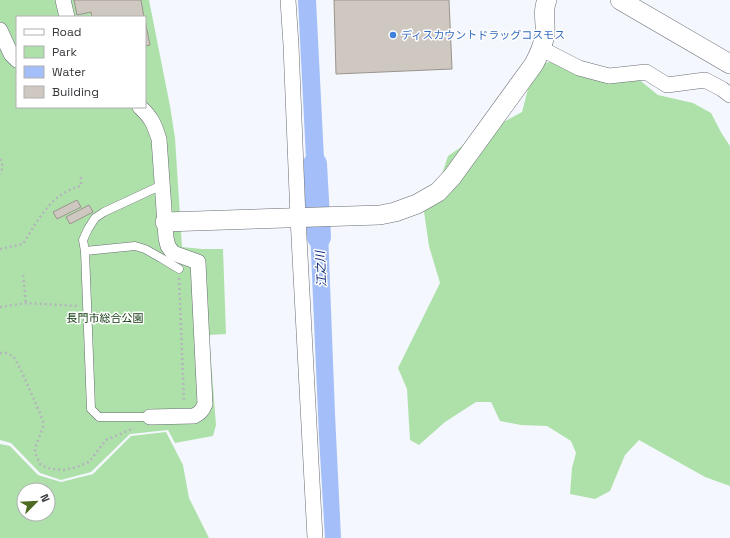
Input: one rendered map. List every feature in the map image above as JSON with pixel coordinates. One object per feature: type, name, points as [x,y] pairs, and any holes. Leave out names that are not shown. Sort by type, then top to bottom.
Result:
[{"type":"street","points":[[63,0],[66,16]]},
{"type":"street","points":[[288,0],[315,538]]},
{"type":"street","points":[[165,222],[380,215],[396,212],[417,204],[438,192],[452,177],[534,64],[542,49],[545,33],[544,14],[547,0]]},
{"type":"street","points":[[620,0],[730,64]]},
{"type":"street","points":[[0,30],[11,54],[16,59]]},
{"type":"street","points":[[542,49],[579,68],[609,76],[646,72],[667,85],[705,80],[730,95]]},
{"type":"street","points":[[141,108],[148,115],[154,125],[159,139],[166,238],[168,246],[172,253],[198,262],[205,404],[203,410],[194,416],[153,417]]},
{"type":"lane","points":[[153,417],[99,417],[91,409],[85,251],[83,240],[88,228],[95,218],[104,212],[162,184]]},
{"type":"lane","points":[[85,251],[136,246],[145,249],[179,269]]},
{"type":"path","points":[[0,159],[2,163],[2,172],[0,174]]},
{"type":"path","points":[[0,249],[23,244],[38,220],[53,201],[64,192],[81,186],[81,176]]},
{"type":"path","points":[[179,269],[184,410]]},
{"type":"path","points":[[23,275],[26,302]]},
{"type":"path","points":[[0,307],[26,302],[80,306]]},
{"type":"path","points":[[0,353],[6,353],[13,356],[16,360],[40,413],[43,427],[35,448],[35,452],[40,464],[43,466],[51,469],[64,470],[89,462],[106,440],[153,417]]},
{"type":"green space","name":"長門市総合公園","points":[[0,0],[149,0],[175,138],[182,247],[223,249],[226,334],[209,335],[216,425],[213,436],[175,443],[168,430],[130,434],[91,472],[61,480],[40,473],[11,443],[0,440]]},
{"type":"green space","points":[[573,57],[609,72],[637,78],[658,95],[693,103],[711,113],[730,146],[730,486],[705,477],[639,440],[625,455],[610,491],[595,499],[570,494],[572,468],[576,453],[571,441],[547,426],[521,425],[500,421],[491,402],[476,402],[445,422],[419,445],[410,440],[407,389],[398,368],[440,283],[429,246],[424,212],[439,183],[448,156],[477,136],[522,112],[528,89],[545,63]]},
{"type":"green space","points":[[166,432],[183,465],[189,498],[209,538],[0,538],[0,444],[10,446],[38,475],[61,482],[93,474],[131,436]]},
{"type":"water","points":[[298,0],[316,0],[326,198],[308,198]]},
{"type":"water","points":[[327,205],[341,538],[325,538],[309,206]]},
{"type":"building","points":[[74,0],[141,0],[144,16],[92,16],[91,12],[77,15]]},
{"type":"building","name":"ディスカウントドラッグコスモス","points":[[334,0],[449,0],[452,69],[336,74]]},
{"type":"building","points":[[146,25],[150,45],[146,46]]},
{"type":"building","points":[[77,200],[81,207],[57,219],[53,212]]},
{"type":"building","points":[[89,205],[93,212],[70,224],[66,217]]},
{"type":"waterway","name":"江之川","points":[[315,164],[319,237]]},
{"type":"place","name":"ディスカウントドラッグコスモス","points":[[393,35]]}]
